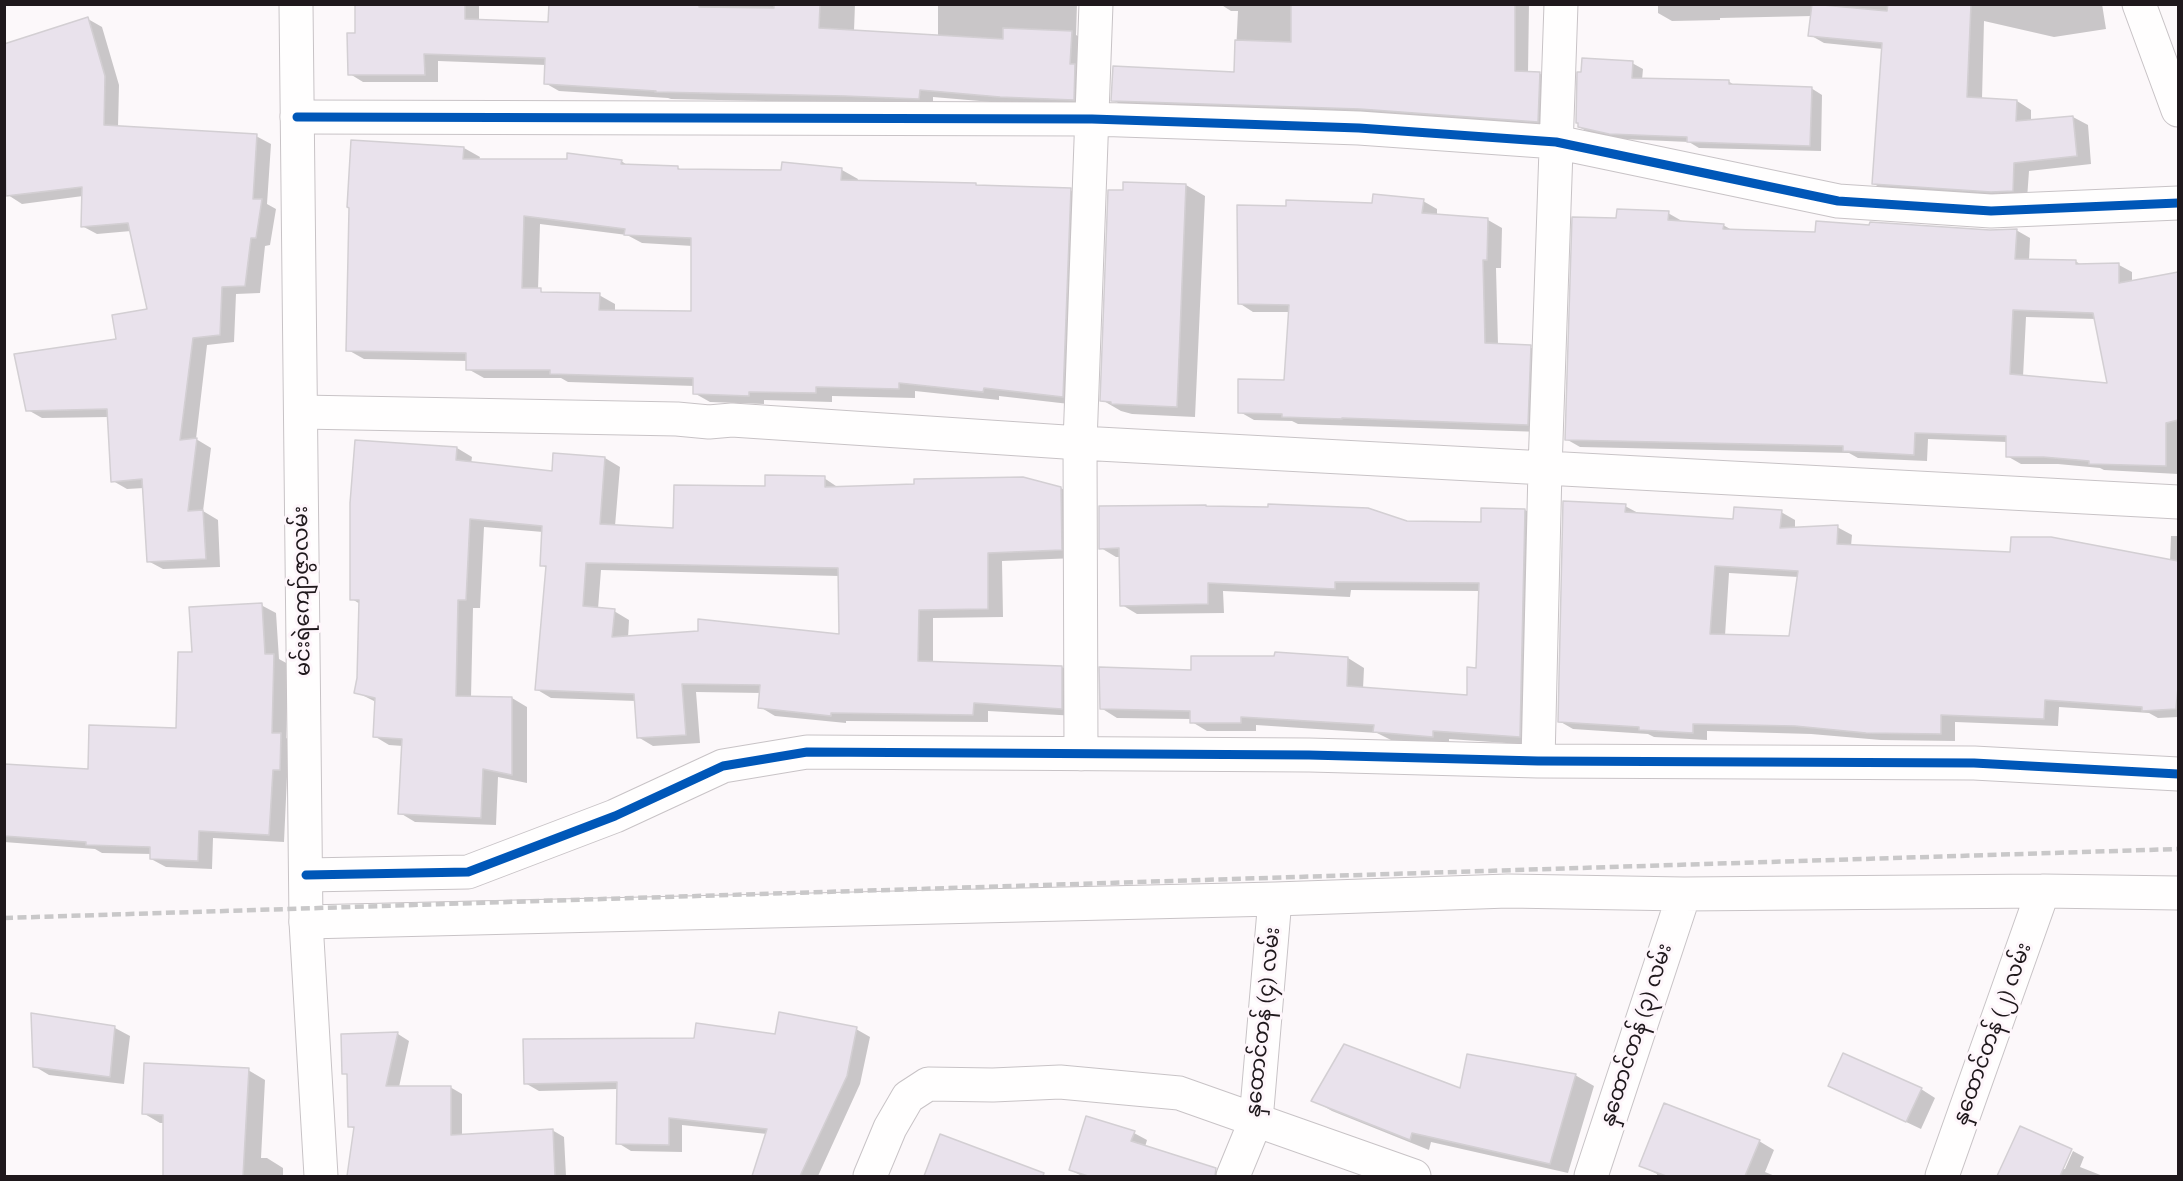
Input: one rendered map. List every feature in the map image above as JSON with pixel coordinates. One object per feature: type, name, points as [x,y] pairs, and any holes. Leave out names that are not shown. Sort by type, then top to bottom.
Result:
[{"type":"street","name":"မင်းရဲကျော်ဇွာလမ်း","points":[[296,4],[306,922],[321,1176]]},
{"type":"street","points":[[1081,754],[1080,444],[1096,4]]},
{"type":"street","points":[[1538,760],[1545,469],[1561,4]]},
{"type":"street","points":[[2139,4],[2178,110]]},
{"type":"street","points":[[297,117],[1092,119],[1359,128],[1557,142],[1838,201],[1992,211],[2178,203]]},
{"type":"street","points":[[301,412],[677,419],[709,422],[732,420],[1080,444],[2178,502]]},
{"type":"street","points":[[306,875],[468,872],[615,816],[723,766],[807,752],[1974,763],[2178,774]]},
{"type":"street","points":[[306,922],[1275,899],[1508,891],[1684,894],[2043,891],[2178,893]]},
{"type":"street","name":"နှထောင်တန် (၂) လမ်း","points":[[1942,1176],[2043,891]]},
{"type":"street","name":"နှထောင်တန် (၃) လမ်း","points":[[1591,1176],[1684,894]]},
{"type":"street","name":"နှထောင်တန် (၄) လမ်း","points":[[1233,1176],[1256,1120],[1275,899]]},
{"type":"street","points":[[870,1176],[890,1128],[908,1097],[928,1084],[993,1086],[1060,1082],[1179,1093],[1414,1176]]},
{"type":"building","points":[[355,4],[465,4],[465,19],[548,22],[549,4],[699,4],[699,7],[774,8],[774,4],[820,5],[819,28],[1003,39],[1003,28],[1072,31],[1070,64],[1075,64],[1074,100],[1000,97],[920,90],[919,99],[655,92],[544,84],[545,58],[424,54],[425,75],[348,75],[347,33],[355,33]]},
{"type":"building","points":[[1291,4],[1515,4],[1515,71],[1540,72],[1538,122],[1360,109],[1111,101],[1113,66],[1234,72],[1235,40],[1291,42]]},
{"type":"building","points":[[1812,4],[1887,11],[1888,4],[1971,4],[1967,97],[2017,100],[2016,121],[2073,116],[2077,156],[2014,163],[2013,191],[1991,192],[1872,184],[1882,43],[1808,36]]},
{"type":"building","points":[[88,17],[105,76],[104,125],[257,134],[253,199],[262,199],[256,238],[251,238],[245,286],[222,287],[220,335],[193,338],[180,440],[197,438],[188,511],[203,510],[206,559],[147,562],[142,479],[111,482],[107,409],[26,411],[14,354],[116,339],[112,315],[147,309],[128,223],[81,227],[82,187],[6,196],[4,44]]},
{"type":"building","points":[[1582,58],[1633,61],[1632,78],[1729,80],[1729,84],[1812,87],[1810,146],[1687,142],[1687,137],[1609,134],[1578,127],[1576,123],[1577,72],[1581,72]]},
{"type":"building","points":[[351,140],[464,147],[463,159],[567,159],[567,153],[622,160],[621,164],[678,166],[678,169],[781,170],[782,162],[842,168],[841,180],[1071,188],[1063,397],[984,388],[983,392],[899,383],[899,389],[816,387],[816,393],[749,392],[749,396],[693,394],[693,378],[550,374],[550,370],[466,370],[466,353],[346,351],[349,208],[347,207]],"holes":[[[524,216],[625,229],[624,235],[691,238],[691,311],[599,310],[600,293],[541,292],[541,288],[522,288]]]},
{"type":"building","points":[[1123,182],[1186,184],[1177,407],[1111,404],[1111,402],[1100,401],[1108,190],[1123,190]]},
{"type":"building","points":[[1373,194],[1424,199],[1422,213],[1488,218],[1487,260],[1483,260],[1485,343],[1531,345],[1528,425],[1282,417],[1282,414],[1238,413],[1238,379],[1284,380],[1289,305],[1238,304],[1237,205],[1286,206],[1286,200],[1372,203]]},
{"type":"building","points":[[1617,209],[1669,211],[1668,220],[1724,224],[1723,229],[1815,232],[1816,221],[1990,230],[2017,229],[2015,259],[2076,260],[2076,264],[2119,263],[2119,283],[2178,272],[2178,420],[2166,423],[2166,466],[2089,464],[2089,461],[2043,457],[2006,457],[2006,436],[1915,433],[1914,455],[1843,451],[1843,446],[1565,440],[1572,217],[1616,218]],"holes":[[[2013,310],[2093,313],[2107,383],[2010,374]]]},
{"type":"building","points":[[355,440],[457,447],[456,460],[552,471],[553,453],[605,457],[600,524],[673,528],[674,485],[765,486],[765,475],[825,476],[825,487],[914,484],[914,479],[1023,477],[1061,487],[1062,550],[988,553],[988,609],[919,610],[918,661],[1062,666],[1062,709],[974,703],[973,715],[831,713],[831,716],[758,708],[760,685],[682,684],[686,735],[637,738],[634,694],[535,690],[546,566],[540,566],[542,526],[470,519],[466,600],[458,600],[456,696],[512,697],[512,775],[483,769],[481,818],[398,814],[402,739],[373,737],[375,698],[354,693],[357,678],[359,600],[350,600],[350,503]],"holes":[[[586,563],[838,568],[839,634],[698,619],[698,631],[612,637],[615,609],[583,606]]]},
{"type":"building","points":[[1563,501],[1626,504],[1625,512],[1733,519],[1734,507],[1782,510],[1780,528],[1838,525],[1837,544],[2010,552],[2011,537],[2051,537],[2178,561],[2176,709],[2142,711],[2142,707],[2045,700],[2044,719],[1941,715],[1941,734],[1866,733],[1795,726],[1693,724],[1693,733],[1558,722]],"holes":[[[1715,566],[1798,571],[1789,636],[1710,634]]]},
{"type":"building","points":[[1268,504],[1368,508],[1407,521],[1481,522],[1481,508],[1525,509],[1520,737],[1433,731],[1433,737],[1373,732],[1374,725],[1241,717],[1241,723],[1190,723],[1190,711],[1100,709],[1099,667],[1191,670],[1191,656],[1274,656],[1275,652],[1348,657],[1347,686],[1467,695],[1467,667],[1476,668],[1479,583],[1335,582],[1335,589],[1208,583],[1208,604],[1120,606],[1119,548],[1099,549],[1099,506],[1268,507]]},
{"type":"building","points":[[262,603],[265,654],[274,654],[272,733],[281,733],[280,770],[273,770],[269,835],[199,831],[198,861],[150,859],[150,847],[86,845],[86,842],[4,836],[4,764],[88,769],[89,725],[176,728],[178,652],[192,652],[189,607]]},
{"type":"building","points":[[779,1012],[857,1027],[847,1076],[800,1176],[752,1176],[767,1129],[669,1118],[669,1145],[616,1144],[617,1082],[524,1084],[523,1039],[694,1038],[696,1023],[775,1034]]},
{"type":"building","points":[[31,1013],[115,1026],[110,1077],[33,1067]]},
{"type":"building","points":[[398,1032],[386,1086],[451,1086],[451,1135],[553,1129],[555,1176],[347,1176],[354,1127],[348,1127],[347,1074],[342,1074],[341,1034]]},
{"type":"building","points":[[1344,1044],[1460,1088],[1467,1054],[1576,1074],[1550,1164],[1412,1133],[1410,1140],[1311,1101]]},
{"type":"building","points":[[1843,1053],[1922,1088],[1906,1122],[1828,1086]]},
{"type":"building","points":[[144,1063],[249,1068],[243,1176],[163,1176],[163,1115],[142,1114]]},
{"type":"building","points":[[1664,1103],[1760,1140],[1745,1176],[1666,1176],[1639,1166]]},
{"type":"building","points":[[1086,1116],[1135,1131],[1131,1141],[1216,1168],[1215,1176],[1088,1176],[1069,1170]]},
{"type":"building","points":[[2020,1126],[2072,1149],[2060,1176],[1997,1176]]},
{"type":"building","points":[[940,1134],[1044,1173],[1043,1176],[924,1176]]},
{"type":"railway","points":[[4,918],[2178,849]]},
{"type":"cycle path","points":[[297,117],[1092,119],[1359,128],[1556,142],[1838,201],[1991,211],[2178,203]]},
{"type":"cycle path","points":[[306,875],[468,872],[615,816],[723,766],[807,752],[1309,755],[1538,761],[1974,763],[2178,774]]}]
